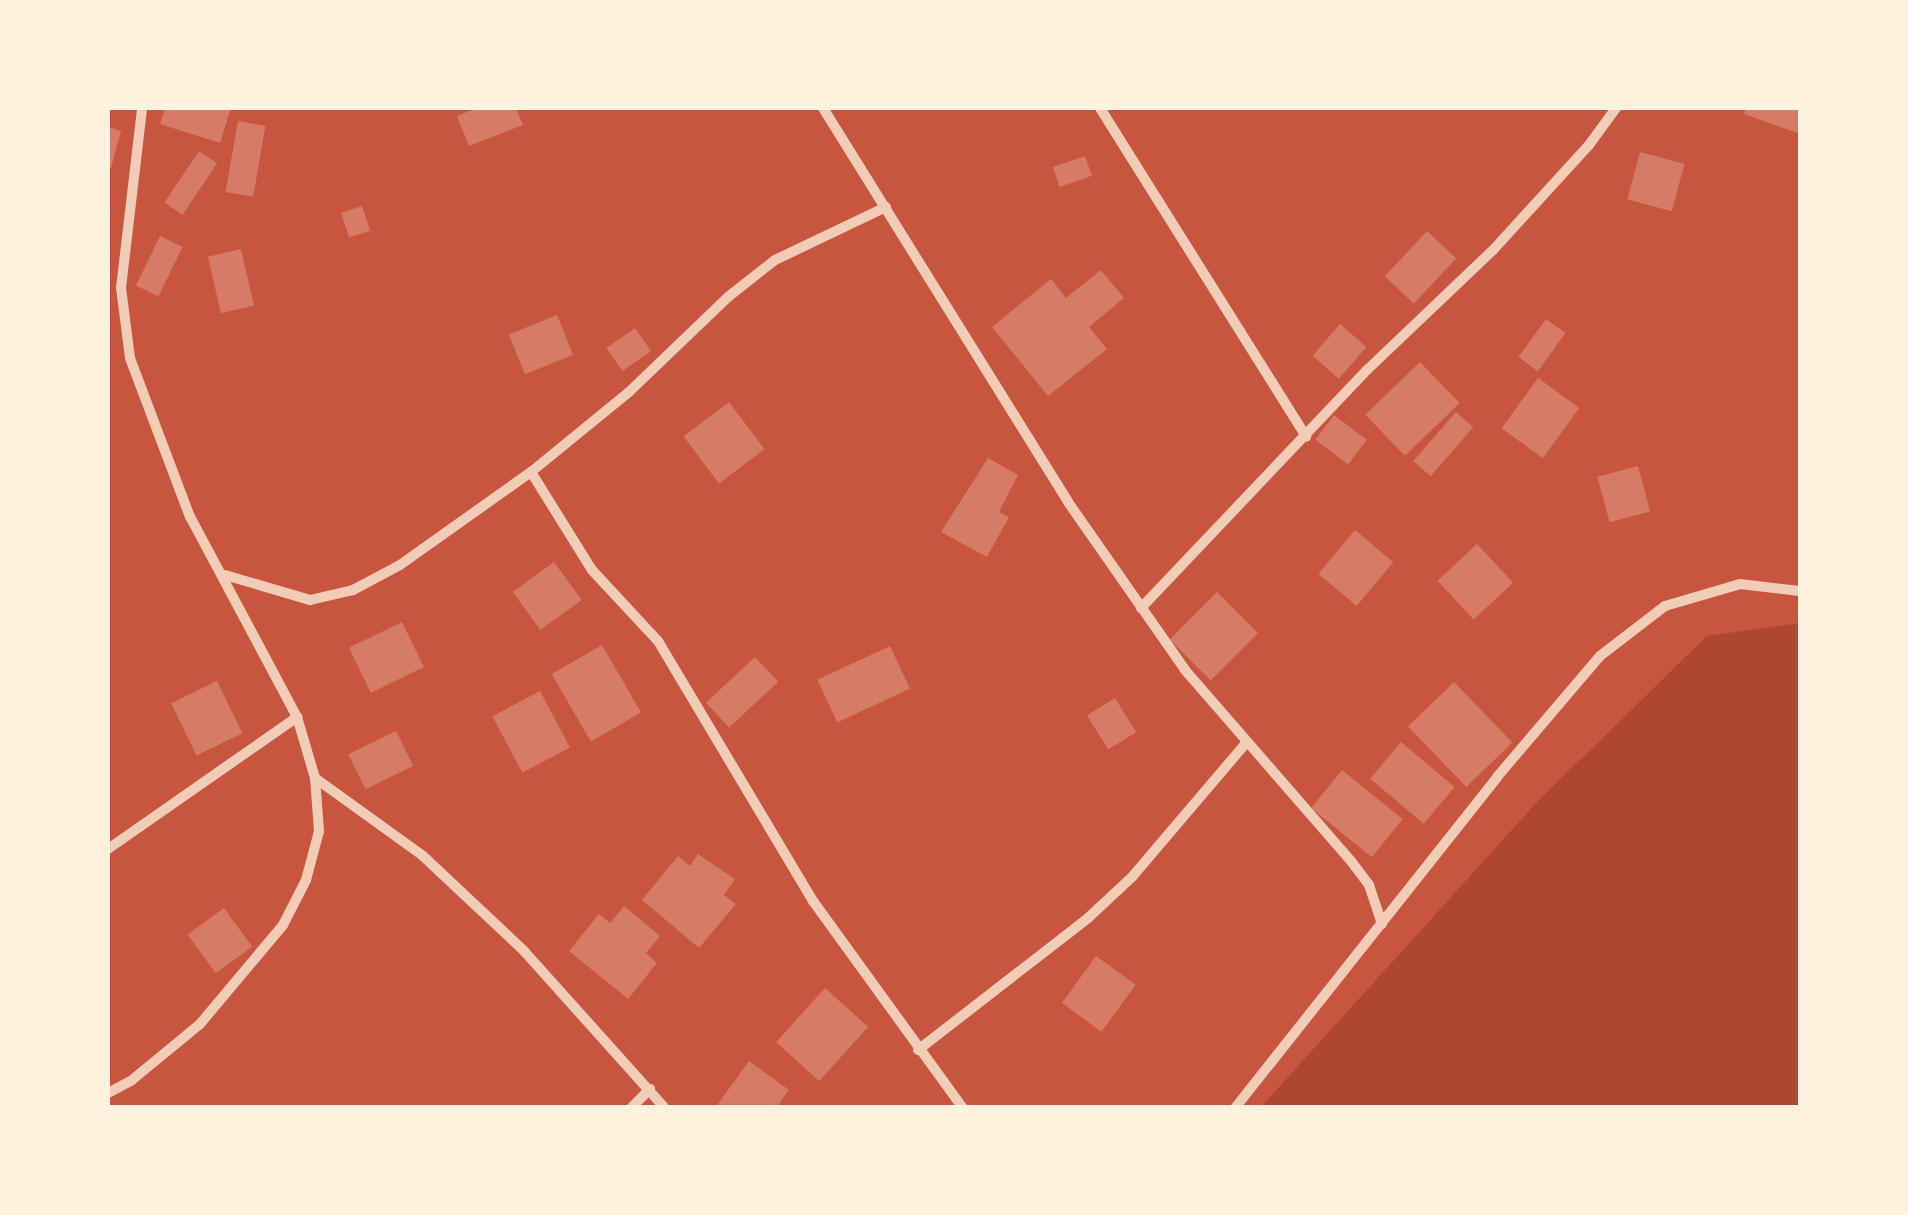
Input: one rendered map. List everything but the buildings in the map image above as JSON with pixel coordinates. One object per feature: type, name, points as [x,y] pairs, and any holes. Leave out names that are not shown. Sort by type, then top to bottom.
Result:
[{"type":"street","points":[[108,1093],[132,1080],[200,1024],[282,924],[306,880],[319,831],[316,778],[297,717],[224,574],[190,517],[130,358],[121,288],[142,108]]},
{"type":"street","points":[[823,108],[1000,400],[1141,608],[1246,744],[1350,860],[1369,885],[1382,924]]},
{"type":"street","points":[[1100,108],[1306,437]]},
{"type":"street","points":[[1141,608],[1367,370],[1494,249],[1589,145],[1616,108]]},
{"type":"street","points":[[224,574],[310,600],[353,590],[400,565],[531,472],[629,392],[728,296],[774,260],[886,208]]},
{"type":"street","points":[[531,472],[592,570],[658,641],[813,901],[963,1108]]},
{"type":"street","points":[[1235,1108],[1496,777],[1600,656],[1664,606],[1740,584],[1800,591]]},
{"type":"street","points":[[108,849],[297,717]]},
{"type":"street","points":[[918,1050],[1088,918],[1132,878],[1246,744]]},
{"type":"street","points":[[316,778],[422,856],[524,952],[665,1108]]},
{"type":"street","points":[[631,1108],[650,1089]]},
{"type":"shaded area","points":[[1800,623],[1800,1107],[1261,1107],[1538,801],[1707,636]]}]
